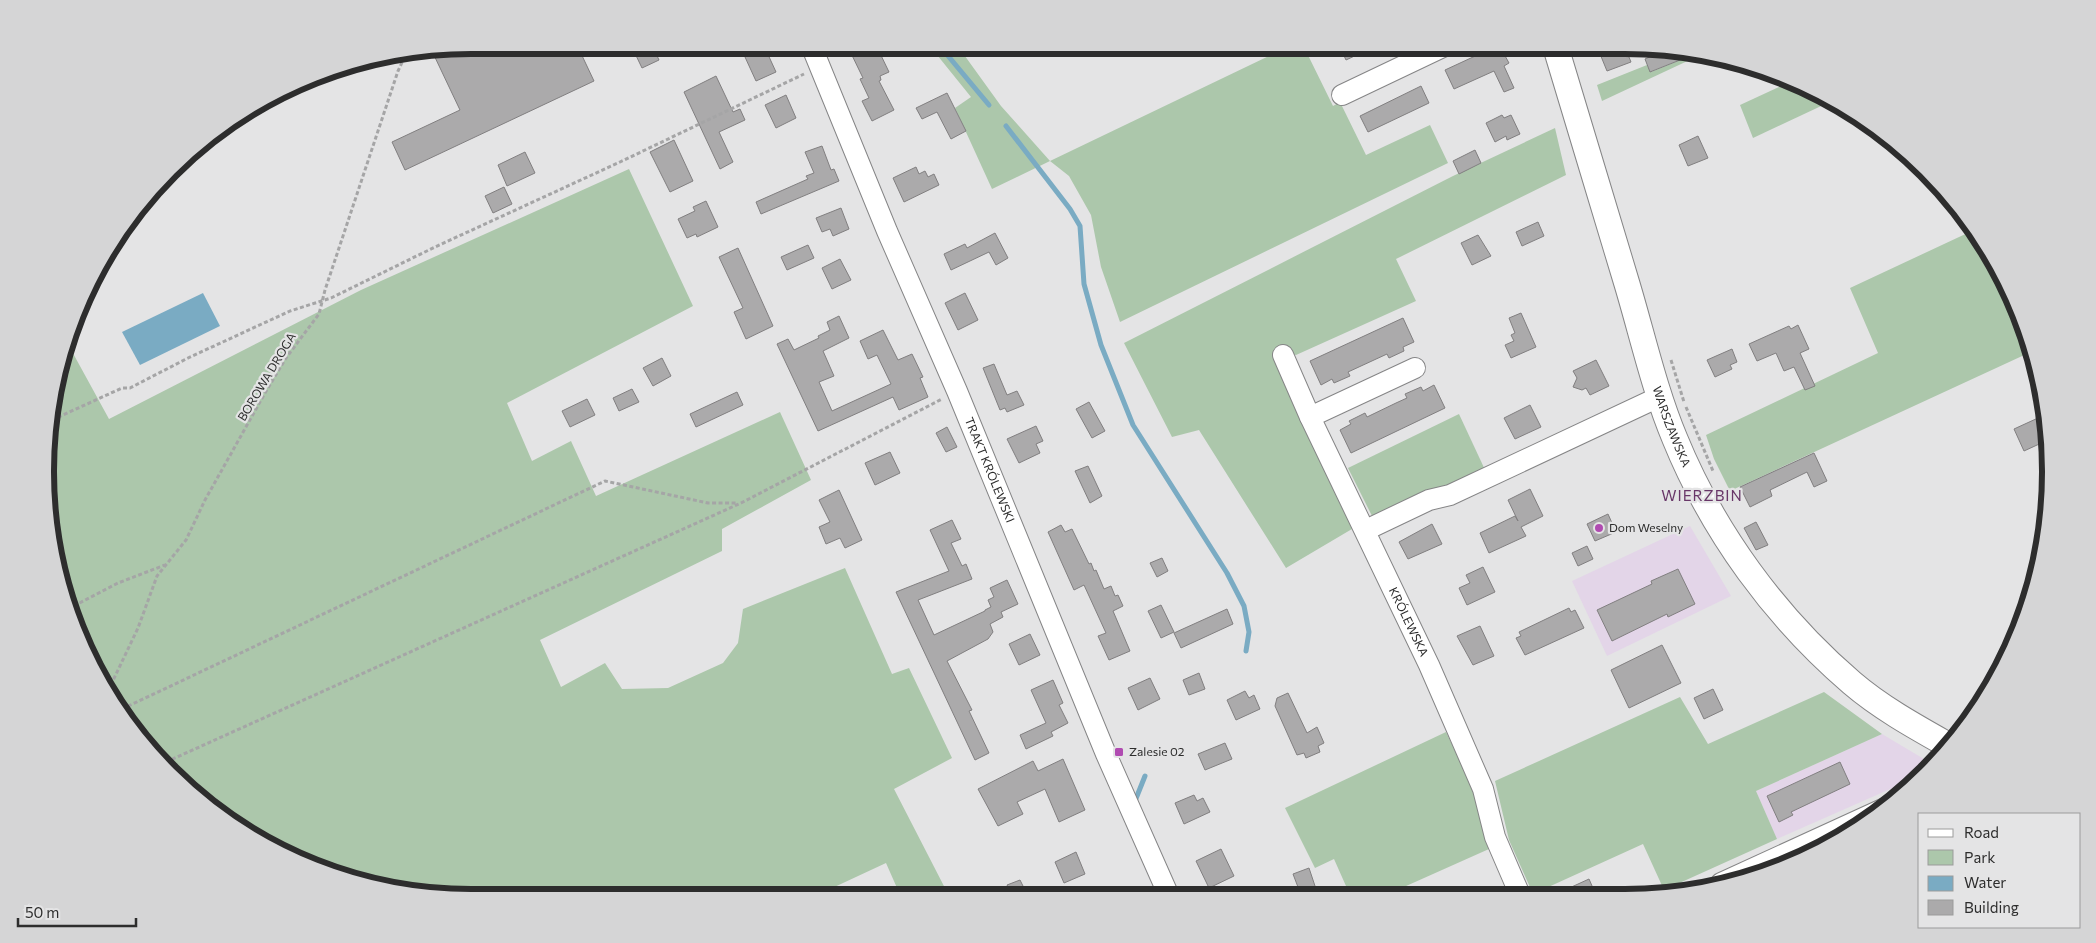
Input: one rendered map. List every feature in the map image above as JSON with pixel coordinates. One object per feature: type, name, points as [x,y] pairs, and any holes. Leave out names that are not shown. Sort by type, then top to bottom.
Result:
[{"type":"main road","name":"WARSZAWSKA","points":[[1558,54],[1674,437],[1706,504],[1747,568],[1793,626],[1852,684],[1904,720],[1943,742]]},
{"type":"street","name":"TRAKT KRÓLEWSKI","points":[[815,54],[887,231],[957,391],[1106,754],[1165,889]]},
{"type":"street","points":[[1342,95],[1428,54]]},
{"type":"street","name":"KRÓLEWSKA","points":[[1283,355],[1310,418],[1366,530],[1429,665],[1483,790],[1495,838],[1517,889]]},
{"type":"street","points":[[1310,418],[1415,368]]},
{"type":"street","points":[[1366,530],[1429,500],[1450,495],[1661,396]]},
{"type":"street","points":[[1750,870],[1843,827]]},
{"type":"path","name":"BOROWA DROGA","points":[[112,683],[138,628],[157,576],[186,540],[205,500],[286,358],[319,314],[395,80],[404,59]]},
{"type":"path","points":[[57,418],[122,388],[130,388],[188,358],[290,311],[331,298],[806,73],[819,64]]},
{"type":"path","points":[[1671,359],[1686,406],[1716,478]]},
{"type":"path","points":[[170,760],[741,503],[957,391]]},
{"type":"path","points":[[126,706],[606,481],[708,503],[741,503]]},
{"type":"path","points":[[76,605],[118,583],[166,565]]},
{"type":"shaded area","points":[[1690,526],[1731,596],[1607,656],[1572,581]]},
{"type":"shaded area","points":[[1882,734],[1926,760],[1902,784],[1777,839],[1756,791]]},
{"type":"green space","points":[[936,54],[963,54],[1001,106],[1050,161],[992,189],[955,108],[971,97]]},
{"type":"green space","points":[[1273,54],[1307,54],[1333,106],[1340,102],[1366,155],[1430,125],[1448,163],[1120,322],[1101,267],[1091,215],[1069,176],[1050,161]]},
{"type":"green space","points":[[1685,58],[1691,59],[1602,101],[1597,85],[1647,65],[1651,72]]},
{"type":"green space","points":[[1782,85],[1824,105],[1753,138],[1740,105]]},
{"type":"green space","points":[[1555,128],[1566,175],[1396,259],[1416,301],[1296,355],[1278,350],[1352,529],[1286,568],[1199,430],[1172,437],[1124,343],[1453,176]]},
{"type":"green space","points":[[629,169],[693,306],[507,403],[532,461],[571,441],[596,496],[780,412],[811,480],[722,529],[722,551],[540,640],[561,687],[605,663],[622,689],[668,688],[723,663],[738,643],[743,609],[845,568],[892,674],[909,668],[952,758],[894,789],[945,889],[897,889],[886,863],[830,889],[472,889],[417,886],[363,875],[337,867],[287,846],[239,819],[196,786],[176,767],[140,726],[110,680],[86,631],[68,580],[57,526],[54,472],[57,417],[72,351],[109,419],[361,290]]},
{"type":"green space","points":[[1968,233],[1999,287],[2025,355],[1730,491],[1714,459],[1706,435],[1878,353],[1850,288]]},
{"type":"green space","points":[[1459,414],[1486,472],[1373,518],[1348,468]]},
{"type":"green space","points":[[1824,692],[1882,734],[1756,791],[1777,839],[1672,887],[1663,887],[1643,844],[1544,889],[1531,889],[1509,840],[1495,781],[1680,697],[1708,744]]},
{"type":"green space","points":[[1446,732],[1475,793],[1489,849],[1399,889],[1347,889],[1334,859],[1315,868],[1285,808]]},
{"type":"water","points":[[203,293],[220,326],[140,365],[122,332]]},
{"type":"building","points":[[581,54],[594,81],[405,170],[392,142],[460,110],[434,56]]},
{"type":"building","points":[[635,54],[656,54],[659,60],[642,68]]},
{"type":"building","points":[[752,54],[768,54],[776,72],[756,81],[745,57]]},
{"type":"building","points":[[851,54],[880,54],[889,72],[880,76],[881,80],[879,81],[894,110],[872,121],[862,101],[869,98],[860,79],[863,78]]},
{"type":"building","points":[[1343,54],[1359,54],[1346,60]]},
{"type":"building","points":[[1480,54],[1504,54],[1509,63],[1504,66],[1514,88],[1504,92],[1494,71],[1454,89],[1445,70]]},
{"type":"building","points":[[1600,54],[1628,54],[1631,62],[1607,71]]},
{"type":"building","points":[[1654,55],[1685,58],[1650,72],[1645,59]]},
{"type":"building","points":[[716,76],[733,112],[740,109],[745,120],[719,132],[733,162],[720,169],[684,92]]},
{"type":"building","points":[[1421,86],[1429,103],[1368,132],[1360,116]]},
{"type":"building","points":[[947,93],[966,131],[951,139],[937,112],[922,119],[916,108]]},
{"type":"building","points":[[786,95],[796,118],[776,128],[765,105]]},
{"type":"building","points":[[1502,115],[1504,118],[1511,115],[1520,134],[1507,140],[1506,136],[1495,142],[1486,123]]},
{"type":"building","points":[[1698,136],[1708,158],[1688,166],[1679,145]]},
{"type":"building","points":[[674,140],[693,181],[670,192],[650,152]]},
{"type":"building","points":[[822,146],[831,170],[834,169],[839,181],[761,214],[756,202],[808,179],[806,176],[814,173],[805,152]]},
{"type":"building","points":[[1475,150],[1481,163],[1459,174],[1453,161]]},
{"type":"building","points":[[525,152],[535,173],[507,186],[498,165]]},
{"type":"building","points":[[916,167],[919,174],[925,171],[928,177],[934,174],[939,185],[904,202],[893,178]]},
{"type":"building","points":[[504,187],[512,204],[493,213],[485,196]]},
{"type":"building","points":[[706,201],[718,227],[697,237],[696,234],[687,238],[678,219],[695,211],[693,207]]},
{"type":"building","points":[[841,208],[849,229],[833,236],[830,229],[822,232],[816,218]]},
{"type":"building","points":[[1538,222],[1544,236],[1522,246],[1516,232]]},
{"type":"building","points":[[995,233],[1008,258],[996,265],[989,252],[951,270],[944,254],[965,244],[967,248]]},
{"type":"building","points":[[1478,235],[1491,256],[1472,265],[1461,243]]},
{"type":"building","points":[[808,245],[814,258],[787,270],[781,257]]},
{"type":"building","points":[[738,248],[773,326],[746,339],[734,312],[743,308],[719,257]]},
{"type":"building","points":[[840,259],[851,280],[832,289],[822,268]]},
{"type":"building","points":[[965,293],[978,320],[958,330],[945,303]]},
{"type":"building","points":[[1521,313],[1536,347],[1511,358],[1505,345],[1514,341],[1511,335],[1515,333],[1509,318]]},
{"type":"building","points":[[839,316],[849,338],[823,351],[834,376],[819,382],[832,411],[891,384],[877,355],[868,359],[860,341],[883,330],[898,360],[912,354],[923,377],[920,378],[928,397],[899,410],[893,397],[818,431],[777,344],[788,339],[794,350],[819,338],[818,336],[830,330],[827,322]]},
{"type":"building","points":[[1403,318],[1414,342],[1403,347],[1404,351],[1389,358],[1387,354],[1348,372],[1350,376],[1334,383],[1332,379],[1321,385],[1310,361]]},
{"type":"building","points":[[1798,325],[1809,349],[1800,353],[1815,386],[1805,390],[1794,367],[1784,371],[1776,353],[1757,361],[1749,344],[1789,326],[1791,329]]},
{"type":"building","points":[[1732,349],[1737,362],[1730,365],[1732,369],[1715,377],[1707,360]]},
{"type":"building","points":[[662,358],[671,376],[653,386],[643,368]]},
{"type":"building","points":[[1596,360],[1609,386],[1590,395],[1586,388],[1582,390],[1573,387],[1577,378],[1573,371]]},
{"type":"building","points":[[994,364],[1007,395],[1017,391],[1024,405],[1007,412],[1005,408],[1000,410],[983,368]]},
{"type":"building","points":[[1434,385],[1445,408],[1351,453],[1340,430],[1351,424],[1349,421],[1365,413],[1367,417],[1407,398],[1405,394],[1421,387],[1423,391]]},
{"type":"building","points":[[632,389],[639,402],[619,411],[613,398]]},
{"type":"building","points":[[737,392],[743,405],[696,427],[690,414]]},
{"type":"building","points":[[587,399],[595,415],[570,427],[562,411]]},
{"type":"building","points":[[1089,402],[1105,431],[1092,438],[1076,409]]},
{"type":"building","points":[[1530,405],[1541,427],[1515,439],[1504,418]]},
{"type":"building","points":[[2038,418],[2041,443],[2024,451],[2014,429]]},
{"type":"building","points":[[1036,426],[1043,441],[1036,444],[1040,453],[1019,463],[1007,439]]},
{"type":"building","points":[[947,427],[957,447],[946,452],[936,433]]},
{"type":"building","points":[[890,452],[900,473],[875,485],[865,463]]},
{"type":"building","points":[[1814,453],[1827,481],[1814,487],[1807,472],[1770,490],[1772,496],[1750,507],[1740,487]]},
{"type":"building","points":[[1088,466],[1102,496],[1090,503],[1075,471]]},
{"type":"building","points":[[1530,489],[1543,516],[1521,527],[1526,536],[1489,553],[1480,533],[1515,516],[1518,521],[1508,500]]},
{"type":"building","points":[[839,490],[862,540],[845,548],[840,538],[826,544],[819,527],[830,522],[819,500]]},
{"type":"building","points":[[1608,514],[1616,532],[1595,541],[1587,524]]},
{"type":"building","points":[[952,520],[961,539],[951,543],[962,566],[966,564],[972,579],[918,600],[934,635],[991,607],[988,600],[994,597],[990,588],[1007,580],[1018,604],[1001,612],[1003,617],[990,624],[993,632],[988,639],[947,661],[972,710],[969,711],[989,753],[975,760],[896,592],[949,571],[930,530]]},
{"type":"building","points":[[1756,522],[1768,545],[1756,550],[1744,528]]},
{"type":"building","points":[[1432,524],[1442,544],[1408,559],[1399,542]]},
{"type":"building","points":[[1061,525],[1065,532],[1072,529],[1089,564],[1091,563],[1094,571],[1096,570],[1104,589],[1111,586],[1115,596],[1118,595],[1123,606],[1113,611],[1130,651],[1109,660],[1098,636],[1106,633],[1084,585],[1074,590],[1048,532]]},
{"type":"building","points":[[1587,546],[1593,559],[1578,566],[1572,553]]},
{"type":"building","points":[[1162,558],[1168,571],[1157,577],[1150,563]]},
{"type":"building","points":[[1483,567],[1495,592],[1467,605],[1459,588],[1470,583],[1466,575]]},
{"type":"building","points":[[1678,569],[1695,604],[1668,617],[1667,614],[1612,641],[1597,610],[1652,584],[1651,581]]},
{"type":"building","points":[[1161,605],[1174,632],[1161,638],[1148,611]]},
{"type":"building","points":[[1569,608],[1571,612],[1575,610],[1584,628],[1525,655],[1516,638],[1521,636],[1519,632]]},
{"type":"building","points":[[1227,609],[1233,624],[1181,648],[1174,633]]},
{"type":"building","points":[[1480,626],[1494,656],[1473,665],[1457,636]]},
{"type":"building","points":[[1030,634],[1040,655],[1019,665],[1009,644]]},
{"type":"building","points":[[1662,645],[1681,683],[1629,708],[1611,670]]},
{"type":"building","points":[[1199,673],[1205,689],[1189,695],[1183,680]]},
{"type":"building","points":[[1150,678],[1160,699],[1138,710],[1128,688]]},
{"type":"building","points":[[1053,680],[1063,703],[1059,705],[1068,723],[1051,732],[1053,736],[1026,749],[1020,735],[1046,723],[1031,690]]},
{"type":"building","points":[[1713,689],[1723,710],[1704,719],[1694,698]]},
{"type":"building","points":[[1245,691],[1249,698],[1254,695],[1260,709],[1236,720],[1227,700]]},
{"type":"building","points":[[1288,693],[1307,733],[1317,727],[1324,743],[1318,746],[1320,752],[1306,758],[1304,753],[1297,755],[1275,706],[1277,698]]},
{"type":"building","points":[[1225,743],[1232,759],[1205,770],[1198,754]]},
{"type":"building","points":[[1063,759],[1085,810],[1059,822],[1045,789],[1017,802],[1023,814],[998,826],[978,789],[1033,761],[1038,771]]},
{"type":"building","points":[[1840,762],[1850,784],[1791,812],[1793,815],[1779,822],[1767,796]]},
{"type":"building","points":[[1194,795],[1197,801],[1203,798],[1210,812],[1184,824],[1175,803]]},
{"type":"building","points":[[1221,849],[1234,876],[1209,888],[1196,861]]},
{"type":"building","points":[[1076,852],[1085,874],[1064,883],[1055,862]]},
{"type":"building","points":[[1309,868],[1316,889],[1299,889],[1293,874]]},
{"type":"building","points":[[1589,879],[1593,889],[1567,889]]},
{"type":"building","points":[[1020,880],[1024,889],[1009,889],[1007,885]]},
{"type":"waterway","points":[[946,54],[989,105]]},
{"type":"waterway","points":[[1006,126],[1070,209],[1080,226],[1084,284],[1101,345],[1133,425],[1227,573],[1244,606],[1249,632],[1246,651]]},
{"type":"waterway","points":[[1135,801],[1145,776]]},
{"type":"place","name":"Dom Weselny","points":[[1599,528]]},
{"type":"place","name":"Zalesie 02","points":[[1119,752]]},
{"type":"district","name":"WIERZBIN","points":[[1702,496]]}]
